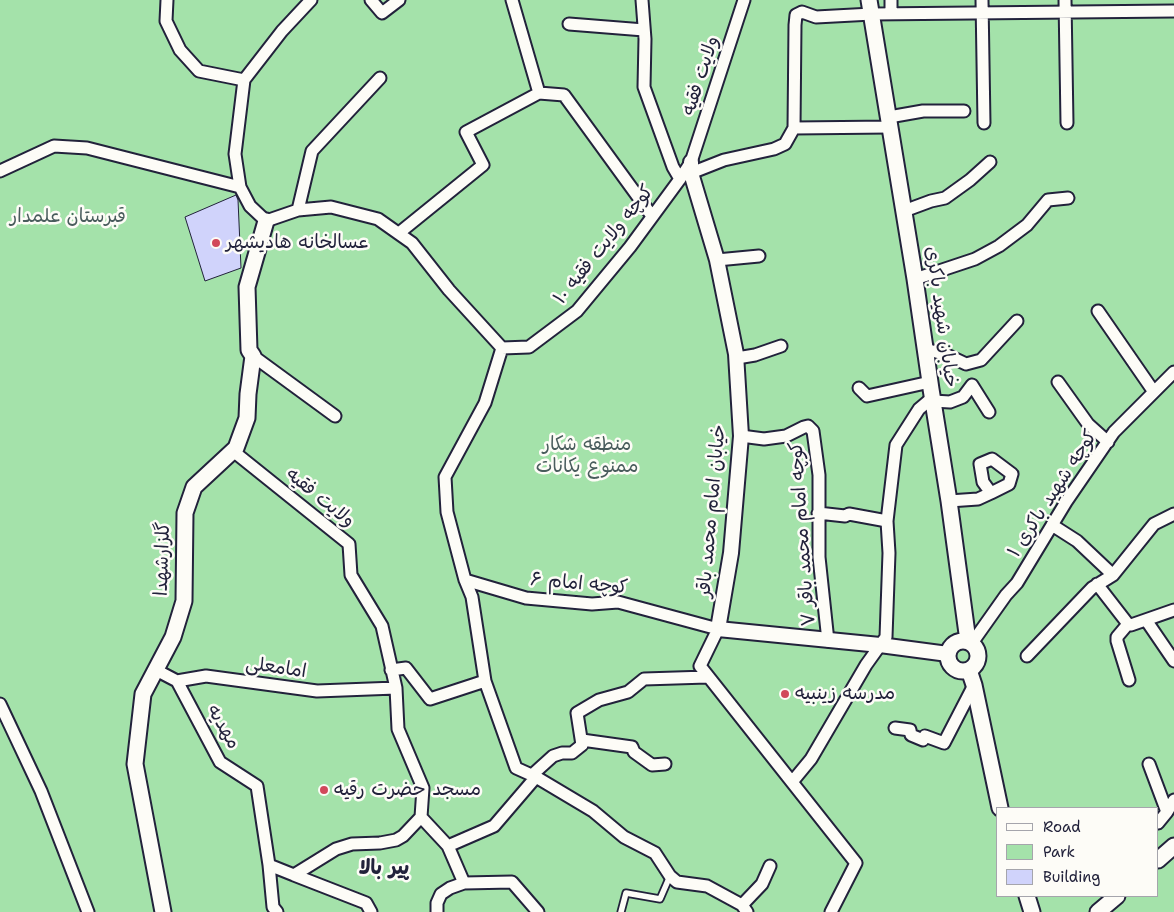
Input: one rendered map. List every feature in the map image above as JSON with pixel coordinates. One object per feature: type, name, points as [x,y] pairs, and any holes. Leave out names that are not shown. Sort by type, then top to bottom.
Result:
[{"type":"main road","name":"خیابان شهید باکری","points":[[871,7],[915,279],[970,642]]},
{"type":"main road","name":"گلزارشهدا","points":[[163,912],[135,764],[143,694],[173,637],[184,601],[185,513],[194,487],[236,448],[247,418],[253,356],[249,350],[247,287],[266,221]]},
{"type":"main road","points":[[961,640],[970,642],[977,650],[978,658],[975,665],[968,670],[956,669],[952,665],[948,654],[950,648],[961,640]]},
{"type":"main road","points":[[968,670],[974,685],[1000,807]]},
{"type":"main road","points":[[1159,859],[1174,846]]},
{"type":"main road","points":[[1027,897],[1032,912]]},
{"type":"main road","points":[[1098,912],[1116,897]]},
{"type":"street","points":[[167,0],[166,20],[180,50],[199,71],[244,80]]},
{"type":"street","points":[[311,0],[282,31],[244,80],[235,154],[240,187],[250,206],[266,221],[298,210],[331,208],[378,218],[412,243],[449,290],[502,348],[484,403],[445,478],[447,512],[465,580],[472,597],[485,681],[516,768],[534,776],[594,811],[624,837],[655,854],[670,876],[677,882],[707,886],[745,909],[762,884],[770,866]]},
{"type":"street","points":[[371,0],[382,13],[399,0]]},
{"type":"street","points":[[512,0],[539,93]]},
{"type":"street","points":[[642,0],[644,87],[673,167],[688,171],[724,160],[774,149],[785,144],[794,128],[795,25],[796,15],[802,12],[816,17],[871,7],[891,14],[982,13],[1065,6],[1114,6],[1174,10]]},
{"type":"street","name":"ولایت فقیه","points":[[688,171],[744,0]]},
{"type":"street","points":[[891,0],[891,14]]},
{"type":"street","points":[[982,0],[984,123]]},
{"type":"street","points":[[1065,6],[1067,123]]},
{"type":"street","points":[[569,24],[644,30]]},
{"type":"street","points":[[298,210],[312,151],[380,78]]},
{"type":"street","points":[[398,234],[483,165],[466,132],[539,93],[564,95],[652,216]]},
{"type":"street","points":[[794,128],[890,122],[923,112],[964,111]]},
{"type":"street","points":[[0,171],[54,146],[87,148],[240,187]]},
{"type":"street","points":[[904,211],[945,198],[970,180],[990,162]]},
{"type":"street","name":"کوچه ولایت فقیه ۱۰","points":[[502,348],[529,347],[577,311],[630,247],[688,171]]},
{"type":"street","name":"خیابان امام محمد باقر","points":[[688,171],[717,260],[737,358],[741,436],[731,553],[718,629]]},
{"type":"street","points":[[915,279],[975,259],[999,246],[1027,225],[1048,200],[1068,198]]},
{"type":"street","points":[[717,260],[759,256]]},
{"type":"street","points":[[1098,311],[1154,392]]},
{"type":"street","points":[[925,349],[947,354],[966,364],[981,360],[1017,321]]},
{"type":"street","points":[[737,358],[754,355],[781,346]]},
{"type":"street","points":[[253,356],[335,416]]},
{"type":"street","name":"کوچه شهید باکری ۱","points":[[970,642],[1006,594],[1017,583],[1066,502],[1114,432],[1174,372]]},
{"type":"street","points":[[859,388],[867,396],[930,382]]},
{"type":"street","points":[[1058,382],[1088,424],[1108,442]]},
{"type":"street","points":[[792,782],[810,759],[866,665],[886,636],[889,553],[887,521],[896,445],[919,409],[932,399],[950,402],[963,398],[972,385],[990,412]]},
{"type":"street","name":"کوچه امام محمد باقر ۷","points":[[741,436],[764,439],[786,436],[808,426],[813,431],[819,475],[819,557],[828,641]]},
{"type":"street","name":"ولایت فقیه","points":[[233,451],[349,544],[351,575],[382,626],[396,688],[398,729],[423,788],[421,817]]},
{"type":"street","points":[[949,501],[978,499],[991,493]]},
{"type":"street","points":[[818,513],[845,516],[849,514],[887,521]]},
{"type":"street","points":[[1027,656],[1092,588],[1112,575],[1154,524],[1174,514]]},
{"type":"street","points":[[1052,526],[1077,541],[1112,575]]},
{"type":"street","name":"کوچه امام ۶","points":[[465,580],[526,598],[592,604],[618,602],[718,629]]},
{"type":"street","points":[[1097,584],[1128,624]]},
{"type":"street","points":[[1128,624],[1134,624],[1174,610]]},
{"type":"street","points":[[1146,620],[1174,661]]},
{"type":"street","points":[[1128,624],[1117,638],[1117,641],[1129,680]]},
{"type":"street","points":[[831,912],[856,863],[700,666],[718,629],[880,645],[948,654]]},
{"type":"street","points":[[391,670],[406,668],[430,699],[485,681]]},
{"type":"street","points":[[156,670],[177,681]]},
{"type":"street","name":"امامعلی","points":[[177,681],[206,676],[317,691],[396,688]]},
{"type":"street","points":[[448,846],[494,826],[534,776],[553,756],[562,752],[572,753],[582,745],[577,713],[599,700],[628,692],[644,678],[707,677]]},
{"type":"street","name":"مهدیه","points":[[177,681],[220,762],[257,786],[269,865],[273,907],[277,912]]},
{"type":"street","points":[[895,728],[910,730],[911,735],[923,740],[925,736],[944,743],[974,685]]},
{"type":"street","points":[[0,704],[41,791],[88,912]]},
{"type":"street","points":[[582,740],[632,747],[634,752],[652,764],[665,764]]},
{"type":"street","points":[[1149,764],[1167,812]]},
{"type":"street","points":[[1159,822],[1174,800]]},
{"type":"street","points":[[294,875],[336,849],[352,844],[380,844],[396,840],[403,836],[421,817],[448,846],[464,883]]},
{"type":"street","points":[[269,865],[366,903],[371,912]]},
{"type":"street","points":[[436,912],[436,902],[441,894],[450,888],[464,883],[512,882],[538,912]]},
{"type":"lane","points":[[621,912],[626,893],[660,898],[670,876]]},
{"type":"green space","name":"منطقه شکار ممنوع یکانات","points":[[0,0],[1174,0],[1174,912],[0,912]]},
{"type":"building","name":"عسالخانه هادیشهر","points":[[236,195],[238,200],[241,268],[205,281],[185,217]]},
{"type":"place","name":"عسالخانه هادیشهر","points":[[216,243]]},
{"type":"place","name":"مدرسه زینبیه","points":[[785,694]]},
{"type":"place","name":"مسجد حضرت رقیه","points":[[324,790]]},
{"type":"district","name":"پیر بالا","points":[[384,869]]},
{"type":"park label","name":"قبرستان علمدار","points":[[68,217]]}]
